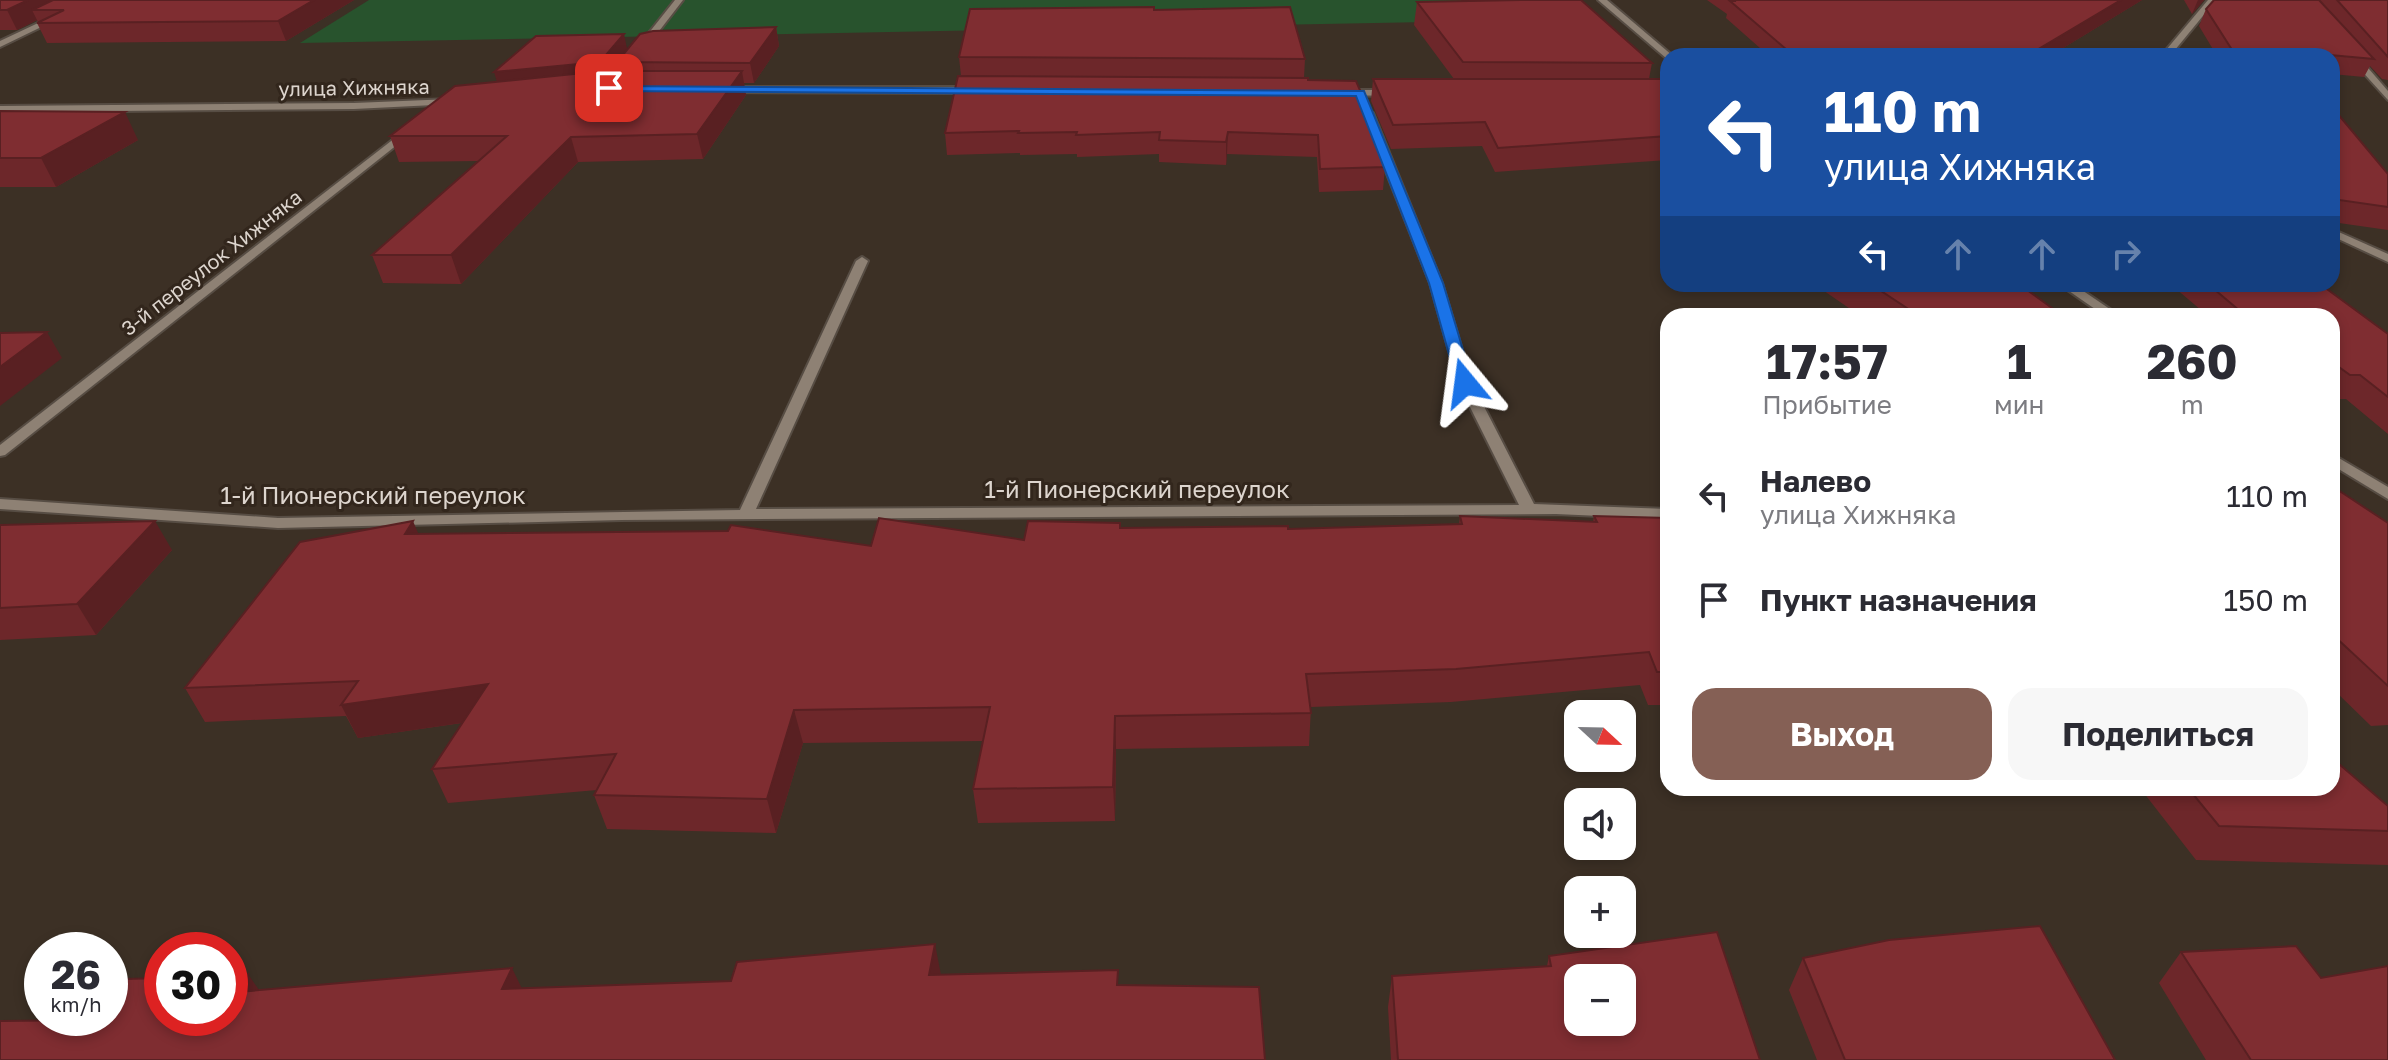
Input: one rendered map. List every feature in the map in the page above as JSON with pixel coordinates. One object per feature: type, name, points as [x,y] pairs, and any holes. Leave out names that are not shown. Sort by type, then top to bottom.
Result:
[{"type":"street","points":[[0,44],[93,0]]},
{"type":"street","points":[[635,55],[679,0]]},
{"type":"street","points":[[1602,0],[1660,48]]},
{"type":"street","points":[[2172,48],[2212,0]]},
{"type":"street","points":[[2347,49],[2388,97]]},
{"type":"street","points":[[721,89],[993,91]]},
{"type":"street","points":[[1328,93],[1406,93]]},
{"type":"street","points":[[1360,93],[1436,283],[1465,383],[1529,509]]},
{"type":"street","name":"улица Хижняка","points":[[0,109],[354,106],[461,101]]},
{"type":"street","points":[[434,112],[446,103]]},
{"type":"street","name":"3-й переулок Хижняка","points":[[0,452],[422,122]]},
{"type":"street","points":[[2340,236],[2388,258]]},
{"type":"street","points":[[746,514],[862,261]]},
{"type":"street","points":[[2077,292],[2102,308]]},
{"type":"street","points":[[2340,463],[2388,494]]},
{"type":"street","name":"1-й Пионерский переулок","points":[[0,504],[278,523],[746,514],[1529,509],[1660,514]]},
{"type":"green space","points":[[369,0],[1461,0],[1480,21],[300,43]]},
{"type":"building","points":[[0,0],[28,0],[0,10]]},
{"type":"building","points":[[53,0],[314,0],[278,21],[37,23],[64,10],[32,10]]},
{"type":"building","points":[[1581,0],[1652,63],[1463,62],[1417,2]]},
{"type":"building","points":[[2121,0],[2040,48],[1785,48],[1730,1]]},
{"type":"building","points":[[2214,0],[2319,0],[2374,59],[2340,56],[2340,48],[2231,48],[2206,9]]},
{"type":"building","points":[[2337,0],[2388,0],[2388,57]]},
{"type":"building","points":[[1154,7],[1154,10],[1290,7],[1305,59],[959,57],[970,9]]},
{"type":"building","points":[[776,27],[750,63],[617,62],[640,34],[653,31]]},
{"type":"building","points":[[624,34],[600,62],[494,72],[536,36]]},
{"type":"building","points":[[603,71],[742,71],[697,134],[571,137],[451,255],[372,255],[507,136],[390,136],[455,86]]},
{"type":"building","points":[[958,76],[1356,81],[1376,127],[1371,128],[1385,167],[1320,169],[1318,135],[1228,132],[1226,142],[1159,140],[1160,132],[1076,135],[1077,132],[945,133]]},
{"type":"building","points":[[1373,79],[1660,79],[1660,137],[1498,148],[1485,122],[1393,125]]},
{"type":"building","points":[[0,111],[125,112],[41,158],[0,158]]},
{"type":"building","points":[[2340,117],[2388,174],[2388,207],[2340,200]]},
{"type":"building","points":[[1883,292],[2030,292],[2052,308],[1907,308]]},
{"type":"building","points":[[2217,292],[2331,292],[2388,334],[2388,397],[2360,375],[2350,375],[2340,368],[2340,308],[2236,308]]},
{"type":"building","points":[[47,332],[0,367],[0,333]]},
{"type":"building","points":[[2340,491],[2388,523],[2388,686],[2340,641]]},
{"type":"building","points":[[1460,516],[1597,522],[1594,516],[1660,518],[1660,672],[1657,672],[1649,652],[1456,669],[1306,674],[1311,713],[1115,716],[1113,787],[973,789],[990,707],[794,710],[767,799],[594,795],[616,754],[432,769],[488,684],[341,705],[358,681],[185,688],[300,542],[413,521],[405,534],[728,531],[731,525],[871,546],[879,518],[1024,540],[1028,521],[1120,523],[1120,528],[1288,526],[1288,529],[1462,524]]},
{"type":"building","points":[[155,521],[77,604],[0,608],[0,525]]},
{"type":"building","points":[[2340,765],[2388,806],[2388,831],[2219,826],[2195,796],[2340,796]]},
{"type":"building","points":[[2040,926],[2115,1060],[1845,1060],[1803,958],[1889,940]]},
{"type":"building","points":[[1717,932],[1760,1060],[1398,1060],[1392,976],[1551,966],[1549,956],[1605,948],[1636,948],[1636,944]]},
{"type":"building","points":[[935,944],[929,975],[1118,970],[1117,985],[1259,987],[1265,1060],[0,1060],[0,1021],[24,1021],[24,1036],[128,1036],[128,979],[144,978],[144,1036],[248,1036],[248,991],[512,968],[502,989],[731,981],[737,962]]},
{"type":"building","points":[[2296,946],[2321,978],[2388,966],[2388,1060],[2251,1060],[2181,952]]},
{"type":"route","points":[[609,88],[1360,93],[1436,283],[1465,383]]}]
